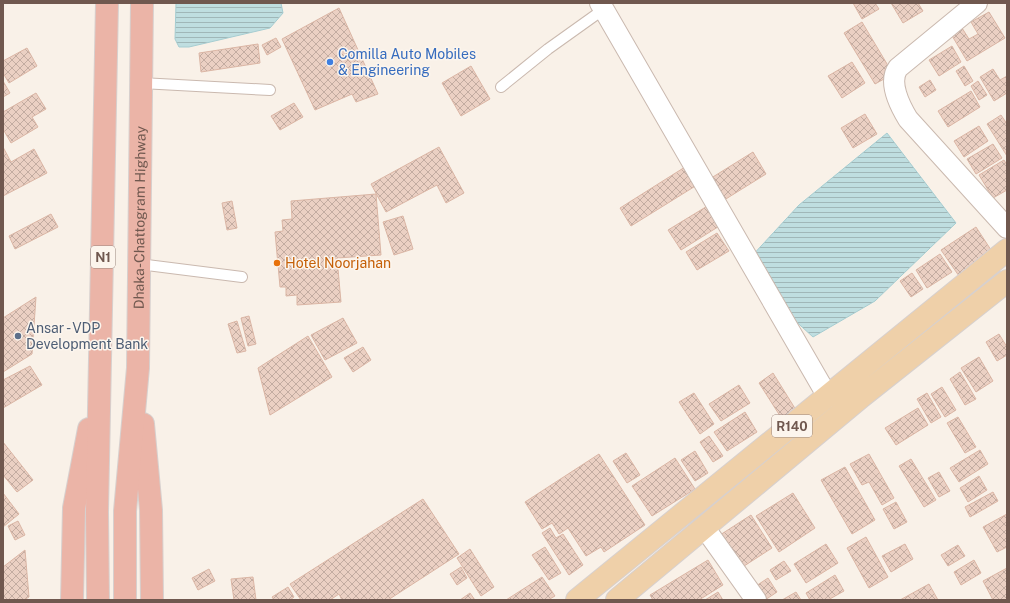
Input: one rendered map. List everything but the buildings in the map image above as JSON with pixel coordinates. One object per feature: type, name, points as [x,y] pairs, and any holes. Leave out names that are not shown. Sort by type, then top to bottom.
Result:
[{"type":"highway","name":"N1","points":[[98,600],[106,3]]},
{"type":"highway","name":"Dhaka-Chattogram Highway","points":[[125,600],[126,511],[138,368],[142,3]]},
{"type":"highway","points":[[138,368],[151,510],[152,600]]},
{"type":"highway","name":"N1","points":[[72,600],[74,508],[101,369]]},
{"type":"main road","name":"R140","points":[[577,600],[1007,250]]},
{"type":"main road","name":"R140","points":[[617,600],[862,396],[1007,281]]},
{"type":"street","points":[[977,3],[898,68],[894,79],[902,108],[908,119],[1007,228]]},
{"type":"street","points":[[602,6],[828,397]]},
{"type":"street","points":[[704,527],[756,600]]},
{"type":"lane","points":[[501,87],[602,6]]},
{"type":"lane","points":[[141,83],[270,90]]},
{"type":"lane","points":[[139,264],[242,277]]},
{"type":"water","points":[[176,3],[281,3],[283,13],[270,28],[189,47],[179,47],[175,39]]},
{"type":"water","points":[[887,133],[956,223],[875,301],[813,337],[778,305],[750,258],[799,205]]},
{"type":"place","name":"Comilla Auto Mobiles & Engineering","points":[[330,62]]},
{"type":"place","name":"Hotel Noorjahan","points":[[277,263]]},
{"type":"place","name":"Ansar - VDP Development Bank","points":[[18,336]]}]
